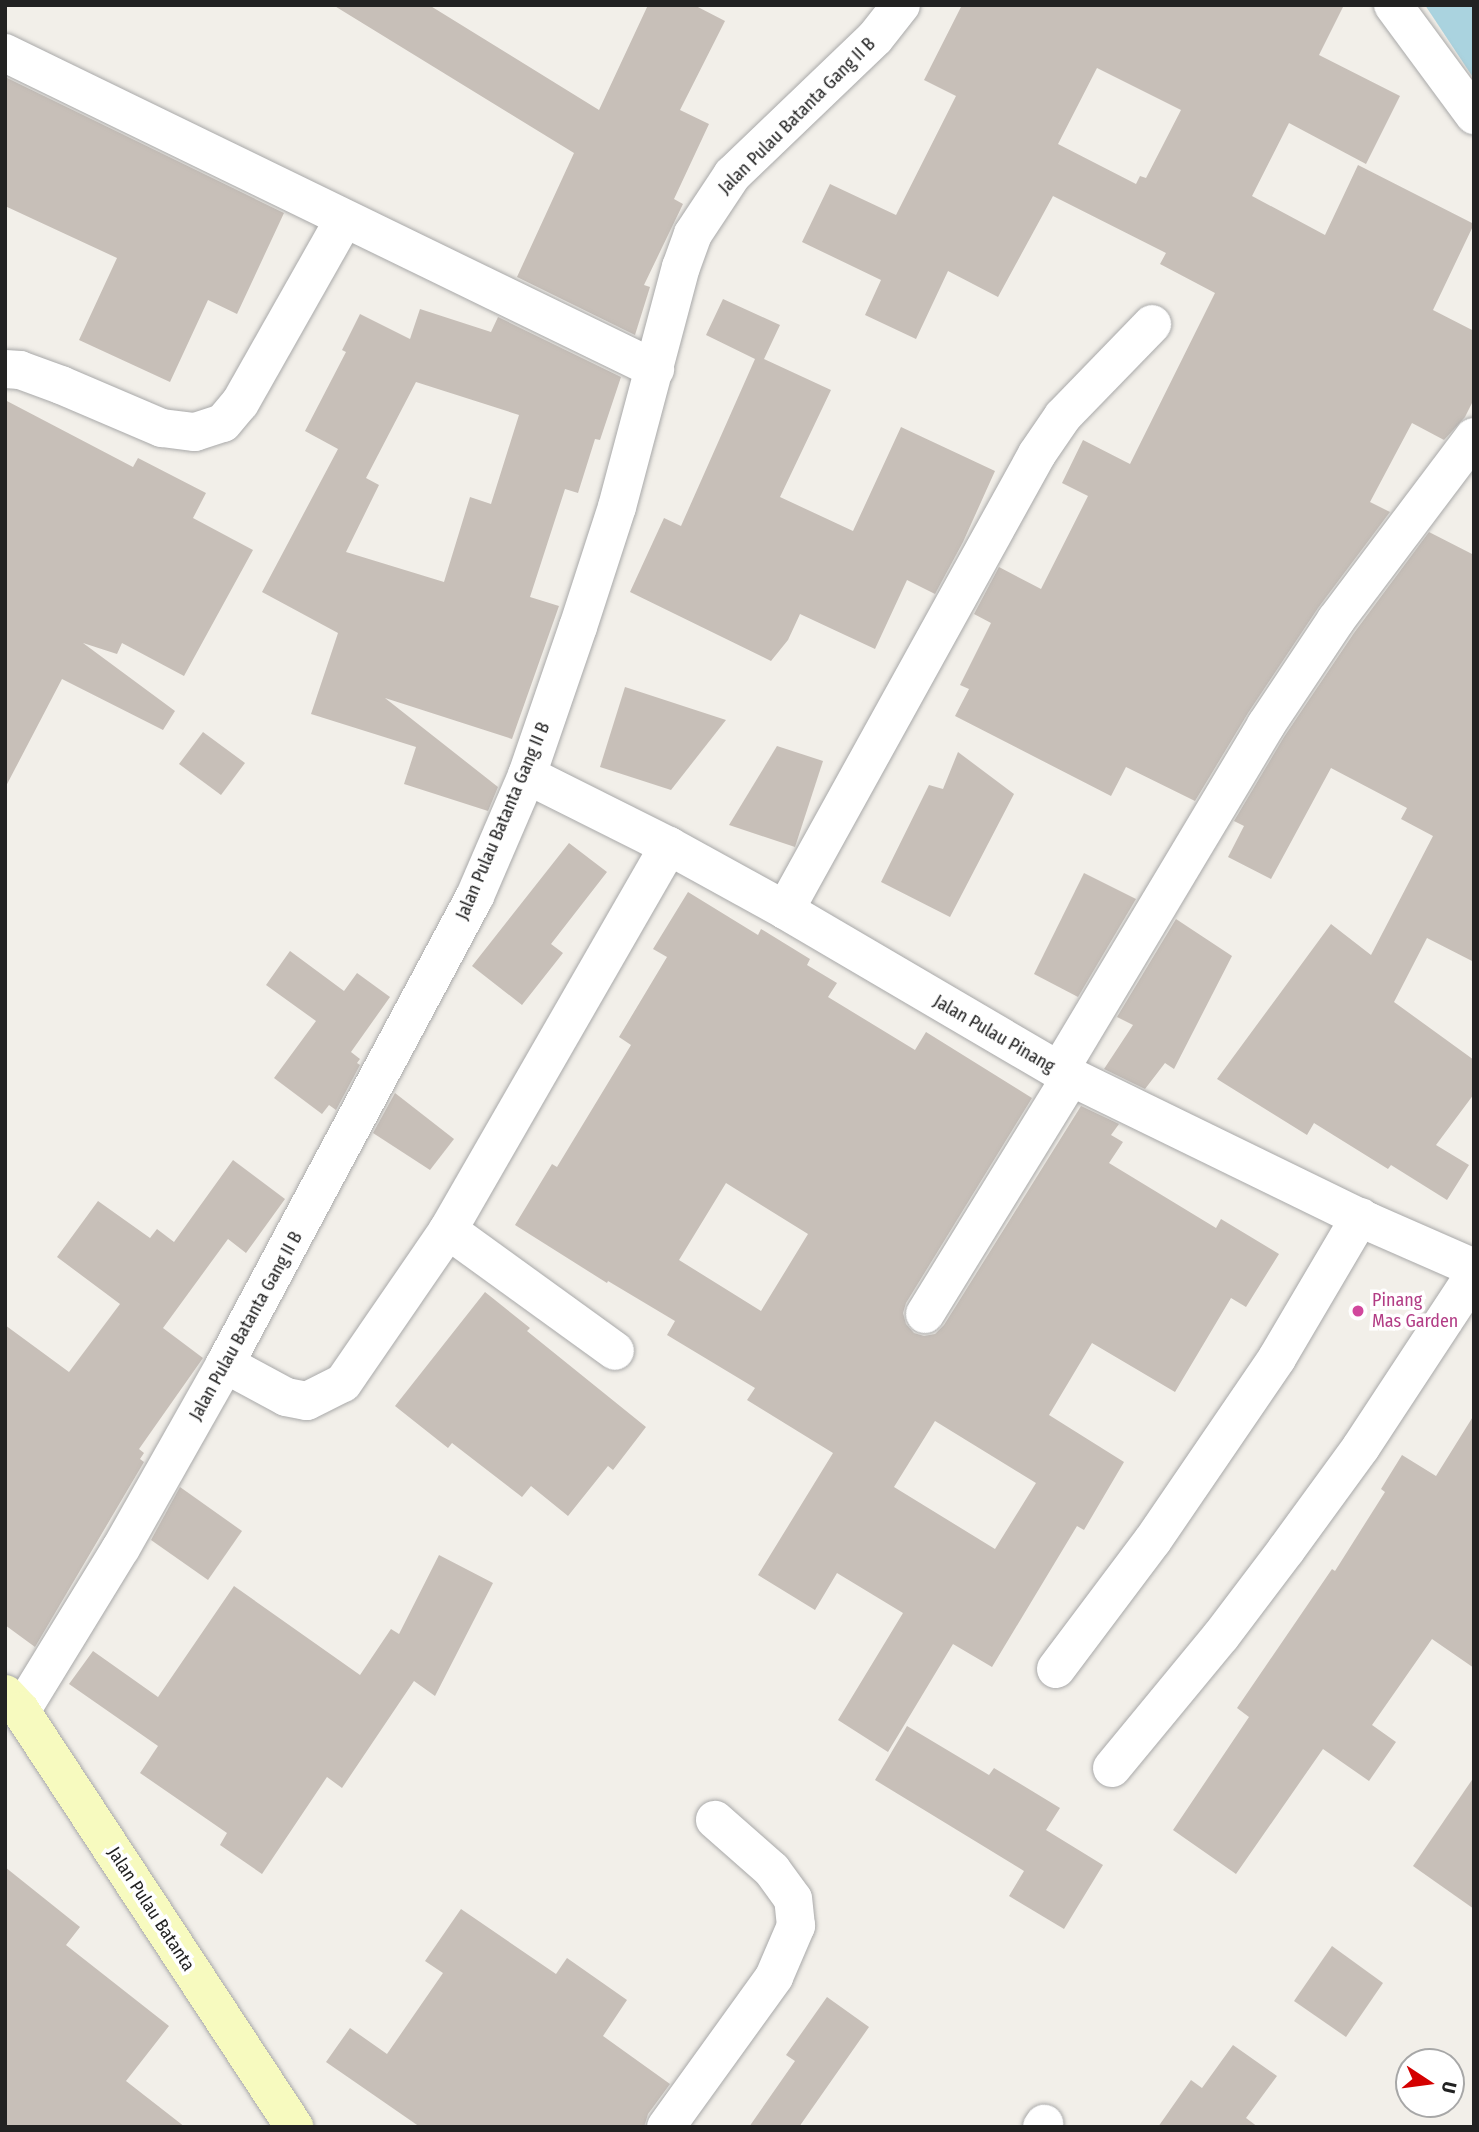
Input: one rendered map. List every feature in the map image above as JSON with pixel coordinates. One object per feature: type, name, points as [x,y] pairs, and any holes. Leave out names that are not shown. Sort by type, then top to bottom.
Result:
[{"type":"street","name":"Jalan Pulau Batanta Gang II B","points":[[13,1703],[121,1548],[225,1364],[475,896],[527,775],[605,543],[681,267],[693,234],[707,208],[732,175],[875,38],[901,5]]},
{"type":"street","points":[[1393,5],[1474,116]]},
{"type":"street","points":[[5,53],[655,369]]},
{"type":"street","points":[[5,369],[20,370],[61,385],[162,428],[195,432],[223,423],[240,403],[344,219]]},
{"type":"street","points":[[785,910],[1037,454],[1063,416],[1152,324]]},
{"type":"street","points":[[925,1314],[1273,714],[1335,620],[1474,437]]},
{"type":"street","name":"Jalan Pulau Pinang","points":[[527,775],[669,846],[785,910],[1065,1074],[1360,1217],[1474,1268]]},
{"type":"street","points":[[225,1364],[285,1397],[307,1401],[328,1393],[343,1383],[448,1230],[669,846]]},
{"type":"street","points":[[1056,1669],[1153,1540],[1277,1358],[1360,1217]]},
{"type":"street","points":[[448,1230],[615,1351]]},
{"type":"street","points":[[1112,1768],[1221,1636],[1286,1550],[1361,1447],[1474,1275]]},
{"type":"street","name":"Jalan Pulau Batanta","points":[[13,1703],[294,2127]]},
{"type":"street","points":[[666,2127],[774,1977],[796,1926],[793,1899],[772,1870],[715,1820]]},
{"type":"water","points":[[1425,5],[1474,5],[1474,79]]},
{"type":"building","points":[[333,5],[429,5],[599,110],[648,5],[694,5],[725,21],[680,110],[709,124],[674,199],[683,204],[644,285],[650,287],[635,335],[517,277],[574,153]]},
{"type":"building","points":[[962,5],[1344,5],[1319,55],[1400,96],[1366,164],[1289,123],[1252,196],[1325,235],[1358,165],[1474,224],[1433,310],[1474,331],[1474,399],[1465,417],[1444,440],[1412,423],[1370,502],[1390,512],[1318,608],[1248,713],[1195,801],[1126,767],[1111,796],[955,716],[969,689],[960,685],[991,623],[974,614],[999,567],[1041,589],[1088,496],[1062,483],[1083,440],[1130,464],[1215,293],[1160,264],[1166,253],[1053,196],[998,297],[948,271],[916,339],[865,315],[881,280],[802,242],[830,184],[896,215],[956,96],[924,80]],"holes":[[[1097,68],[1181,110],[1146,178],[1140,176],[1136,184],[1058,144]]]},
{"type":"building","points":[[5,77],[284,213],[237,314],[208,300],[170,382],[79,340],[117,258],[5,206]]},
{"type":"building","points":[[723,299],[780,325],[764,359],[831,390],[780,497],[853,531],[901,427],[995,471],[963,542],[935,594],[907,580],[875,649],[800,614],[788,640],[771,661],[630,592],[664,518],[681,526],[755,359],[706,335]]},
{"type":"building","points":[[420,309],[491,332],[498,317],[621,377],[600,440],[595,439],[578,493],[565,489],[530,597],[559,606],[512,739],[385,698],[498,787],[488,811],[404,784],[416,747],[311,714],[338,633],[262,592],[338,449],[305,431],[346,352],[342,350],[360,314],[410,339]],"holes":[[[416,382],[519,415],[491,504],[470,497],[444,582],[346,552],[379,485],[366,478]]]},
{"type":"building","points":[[5,400],[133,467],[138,458],[206,493],[193,518],[253,550],[184,676],[122,643],[117,654],[83,643],[175,711],[163,730],[62,679],[5,788]]},
{"type":"building","points":[[1429,532],[1474,555],[1474,962],[1427,938],[1394,1002],[1474,1060],[1474,1094],[1436,1145],[1469,1165],[1447,1200],[1391,1165],[1388,1169],[1314,1123],[1307,1135],[1217,1079],[1331,924],[1371,955],[1433,836],[1401,819],[1407,808],[1331,768],[1271,879],[1228,857],[1244,826],[1234,821],[1284,737],[1354,633]]},
{"type":"building","points":[[625,687],[726,720],[671,790],[600,767]]},
{"type":"building","points":[[203,732],[245,763],[221,795],[179,764]]},
{"type":"building","points":[[777,746],[823,761],[795,847],[729,825]]},
{"type":"building","points":[[958,752],[1014,794],[950,917],[881,882],[929,785],[943,789]]},
{"type":"building","points":[[569,843],[607,872],[551,944],[563,953],[522,1005],[472,966]]},
{"type":"building","points":[[1084,873],[1136,899],[1078,997],[1034,974]]},
{"type":"building","points":[[688,892],[758,935],[761,929],[810,959],[807,965],[837,983],[828,997],[915,1050],[926,1032],[1032,1098],[906,1303],[903,1313],[906,1324],[914,1333],[924,1336],[935,1334],[944,1325],[1081,1106],[1119,1124],[1111,1135],[1123,1142],[1109,1163],[1216,1228],[1221,1219],[1279,1254],[1246,1307],[1231,1298],[1175,1392],[1092,1343],[1049,1415],[1124,1462],[1084,1530],[1077,1526],[992,1667],[953,1644],[888,1752],[838,1720],[903,1613],[837,1573],[815,1610],[758,1575],[833,1453],[747,1400],[755,1388],[667,1335],[675,1321],[608,1281],[607,1283],[515,1225],[552,1164],[557,1167],[631,1045],[619,1037],[667,957],[653,949]],"holes":[[[726,1183],[808,1234],[761,1311],[679,1260]],[[935,1421],[1036,1483],[995,1549],[894,1487]]]},
{"type":"building","points":[[1176,919],[1232,956],[1174,1069],[1165,1063],[1145,1089],[1104,1069],[1133,1025],[1117,1017]]},
{"type":"building","points":[[290,951],[344,991],[357,973],[390,997],[351,1052],[360,1059],[357,1063],[360,1065],[336,1110],[329,1105],[322,1114],[274,1078],[316,1021],[266,985]]},
{"type":"building","points":[[395,1093],[454,1139],[430,1170],[373,1133]]},
{"type":"building","points":[[233,1160],[285,1199],[246,1253],[228,1239],[163,1328],[203,1358],[139,1449],[144,1453],[140,1459],[144,1462],[35,1647],[5,1625],[5,1325],[69,1372],[120,1304],[57,1257],[98,1201],[150,1238],[157,1229],[174,1242]]},
{"type":"building","points":[[485,1292],[530,1328],[527,1331],[646,1427],[613,1470],[608,1466],[568,1516],[531,1486],[522,1497],[452,1443],[448,1448],[395,1406]]},
{"type":"building","points":[[1474,1415],[1474,1668],[1432,1639],[1372,1725],[1396,1742],[1369,1781],[1323,1749],[1236,1874],[1173,1830],[1249,1717],[1237,1708],[1332,1569],[1335,1571],[1385,1492],[1381,1489],[1402,1455],[1436,1476]]},
{"type":"building","points":[[180,1487],[242,1531],[208,1580],[151,1540]]},
{"type":"building","points":[[439,1555],[493,1583],[435,1696],[414,1681],[342,1788],[327,1777],[262,1874],[220,1845],[227,1833],[140,1773],[158,1746],[69,1684],[93,1651],[158,1697],[234,1586],[360,1675],[391,1629],[399,1634]]},
{"type":"building","points":[[907,1726],[989,1775],[994,1768],[1060,1808],[1046,1830],[1103,1865],[1064,1929],[1009,1896],[1024,1871],[875,1780]]},
{"type":"building","points":[[1474,1777],[1474,1909],[1413,1866]]},
{"type":"building","points":[[5,1867],[80,1927],[66,1945],[169,2026],[126,2081],[185,2127],[5,2127]]},
{"type":"building","points":[[461,1909],[556,1974],[567,1958],[627,2000],[603,2036],[670,2084],[648,2114],[644,2127],[420,2127],[326,2062],[350,2028],[387,2054],[443,1973],[425,1961]]},
{"type":"building","points":[[1332,1946],[1383,1983],[1346,2037],[1294,2001]]},
{"type":"building","points":[[827,1997],[869,2027],[799,2127],[749,2127],[795,2061],[786,2055]]},
{"type":"building","points":[[1233,2045],[1277,2076],[1246,2118],[1258,2127],[1158,2127],[1191,2080],[1202,2088]]},
{"type":"place","name":"Pinang Mas Garden","points":[[1358,1311]]}]
